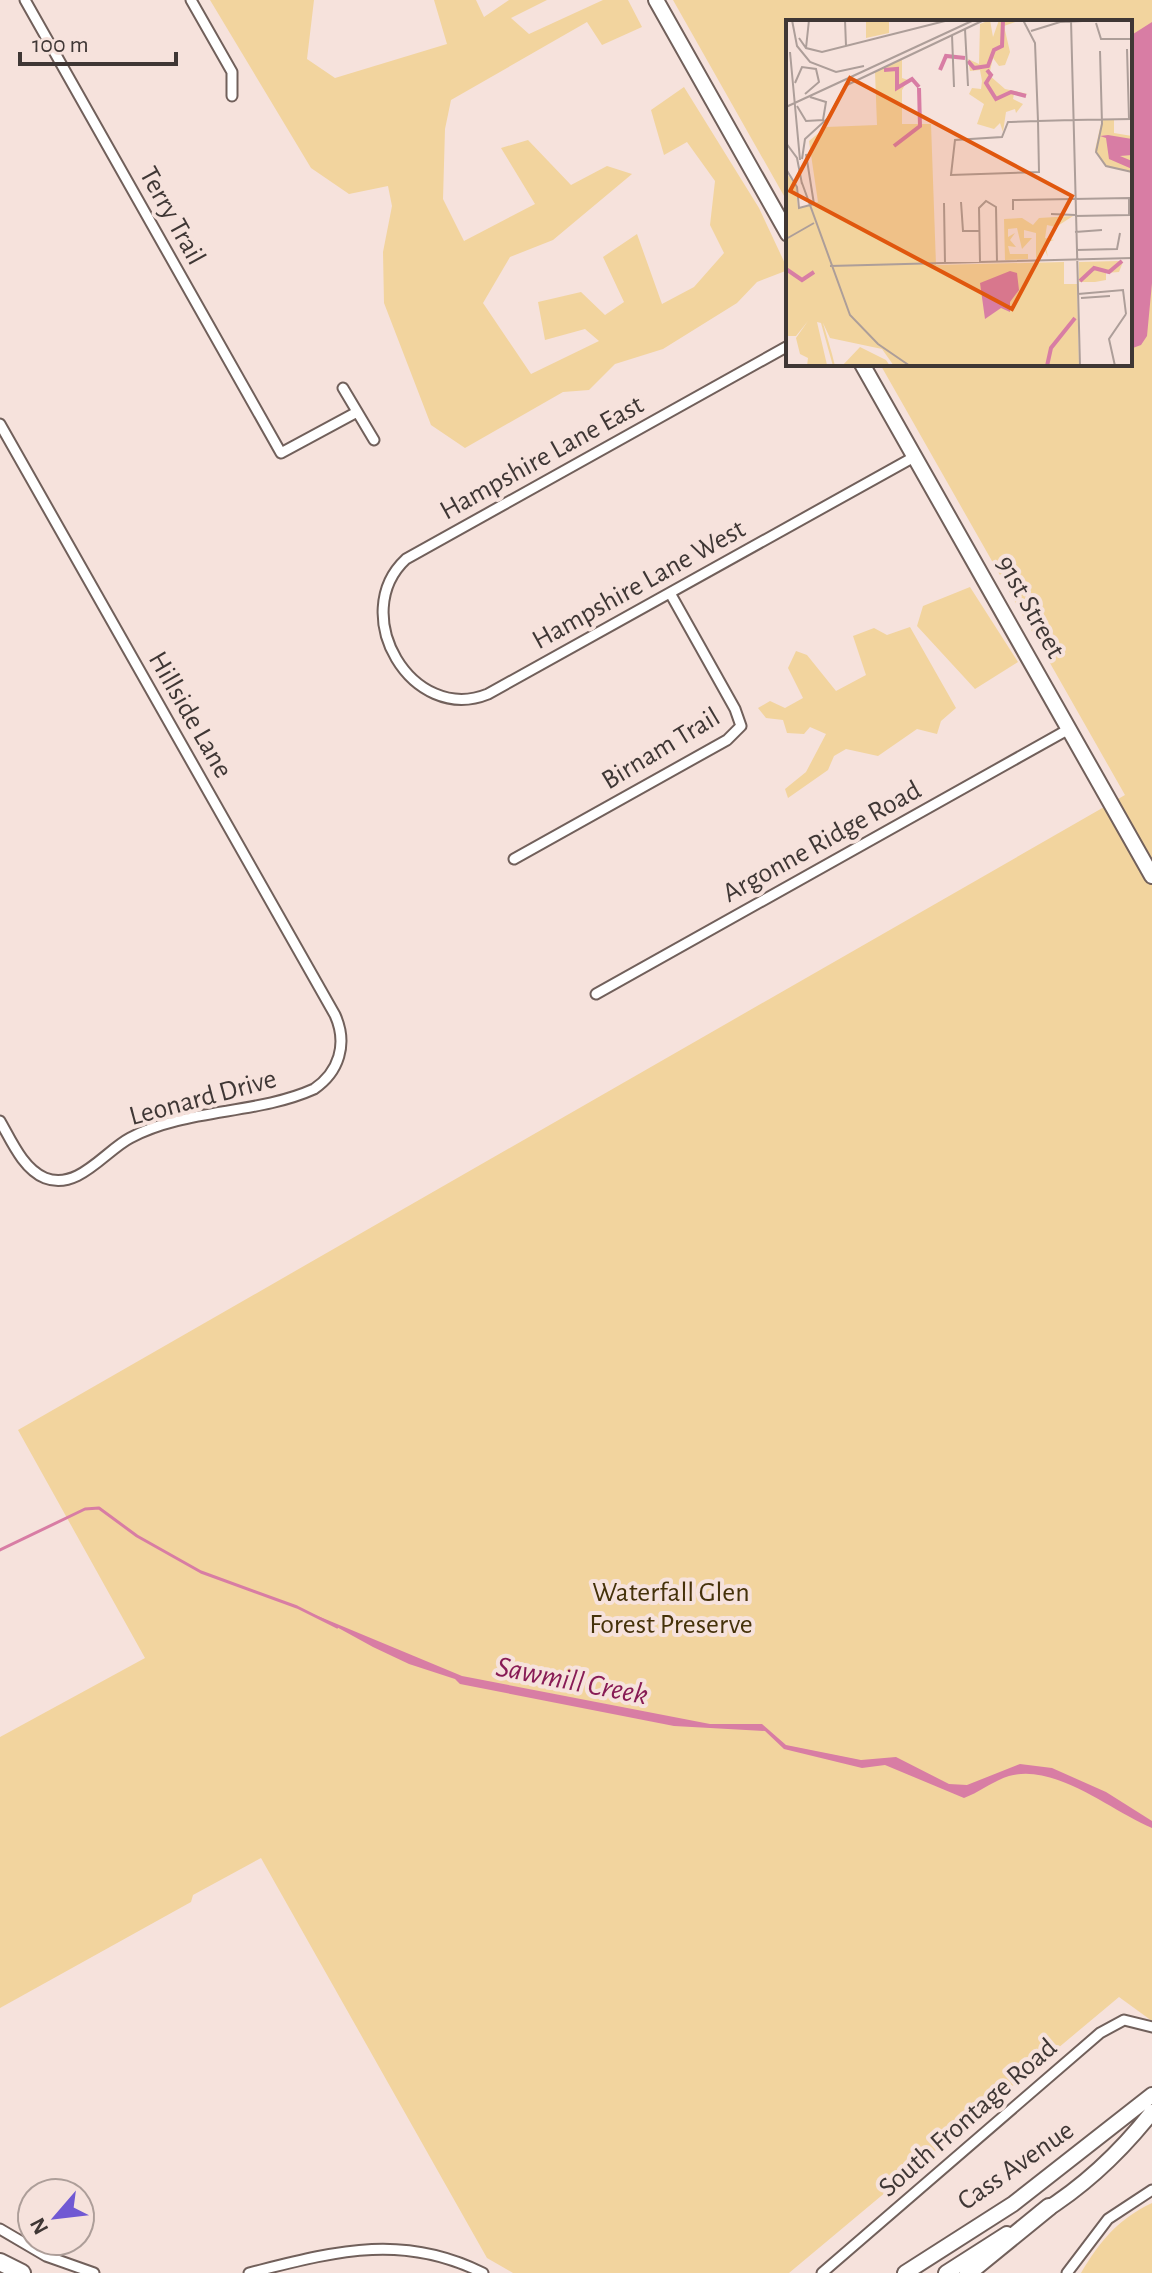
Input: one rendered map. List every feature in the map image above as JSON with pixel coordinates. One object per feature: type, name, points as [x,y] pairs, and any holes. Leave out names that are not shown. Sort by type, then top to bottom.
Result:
[{"type":"highway","points":[[968,2273],[1049,2207]]},
{"type":"highway","points":[[0,2262],[22,2273]]},
{"type":"main road","points":[[656,0],[786,230]]},
{"type":"main road","name":"91st Street","points":[[863,366],[1152,876]]},
{"type":"main road","name":"Cass Avenue","points":[[905,2273],[1013,2204],[1152,2095]]},
{"type":"main road","name":"Cass Avenue","points":[[946,2273],[1049,2207],[1134,2135],[1152,2112]]},
{"type":"street","name":"Terry Trail","points":[[25,0],[281,453],[357,412]]},
{"type":"street","points":[[191,0],[232,72],[232,96]]},
{"type":"street","name":"Hampshire Lane East","points":[[394,650],[383,624],[382,593],[406,559],[786,347]]},
{"type":"street","points":[[343,388],[374,440]]},
{"type":"street","name":"Hillside Lane","points":[[0,424],[340,1028]]},
{"type":"street","name":"Hampshire Lane West","points":[[394,650],[423,688],[441,699],[471,699],[488,694],[914,457]]},
{"type":"street","name":"Birnam Trail","points":[[514,859],[727,740],[741,726],[735,709],[670,593]]},
{"type":"street","name":"Argonne Ridge Road","points":[[596,994],[1069,729]]},
{"type":"street","name":"Leonard Drive","points":[[0,1121],[28,1165],[44,1178],[77,1176],[111,1150],[154,1128],[314,1089],[329,1076],[340,1058],[340,1028]]},
{"type":"street","name":"South Frontage Road","points":[[822,2273],[1100,2033],[1124,2020],[1152,2027]]},
{"type":"street","points":[[1067,2273],[1108,2219],[1152,2190]]},
{"type":"street","points":[[0,2229],[46,2256],[94,2273]]},
{"type":"street","points":[[249,2273],[346,2251],[390,2247],[427,2251],[483,2273]]},
{"type":"green space","points":[[210,0],[314,0],[307,59],[335,78],[447,44],[434,0],[476,0],[484,17],[509,0],[547,0],[511,18],[529,34],[603,0],[628,0],[642,27],[602,45],[587,22],[451,100],[445,129],[443,199],[464,241],[535,204],[501,148],[528,140],[571,185],[607,166],[632,174],[553,240],[510,257],[483,303],[531,374],[599,341],[585,329],[545,340],[538,302],[581,292],[605,315],[624,302],[603,257],[637,234],[662,304],[694,287],[724,253],[710,225],[715,181],[687,142],[664,155],[651,110],[684,87],[759,208],[786,271],[757,282],[737,303],[663,349],[615,364],[589,390],[563,392],[465,448],[431,425],[384,303],[383,252],[392,206],[388,186],[349,194],[311,168]]},
{"type":"green space","name":"Waterfall Glen Forest Preserve","points":[[673,0],[1152,0],[1152,2021],[1119,1997],[789,2273],[513,2273],[487,2258],[261,1858],[193,1895],[191,1902],[0,2008],[0,1737],[145,1658],[18,1430],[1125,795],[881,366],[1132,366],[1132,20],[786,20],[786,199]]},
{"type":"green space","points":[[970,587],[1018,662],[975,689],[917,626],[923,606]]},
{"type":"green space","points":[[910,627],[956,708],[941,721],[937,734],[917,729],[878,756],[846,749],[834,756],[828,770],[788,798],[785,789],[806,772],[826,734],[810,727],[804,734],[787,733],[783,720],[766,718],[758,708],[770,701],[785,708],[803,698],[788,668],[796,651],[807,655],[836,691],[866,675],[853,636],[874,628],[887,635]]},
{"type":"green space","points":[[1152,2203],[1152,2273],[1081,2273],[1111,2232],[1129,2216]]},
{"type":"shaded area","points":[[1152,22],[1152,283],[1147,336],[1141,345],[1132,348],[1132,35]]},
{"type":"shaded area","points":[[313,1614],[462,1676],[710,1724],[762,1724],[786,1745],[861,1760],[896,1757],[949,1784],[967,1785],[1020,1764],[1052,1768],[1106,1792],[1152,1821],[1152,1828],[1083,1791],[1045,1776],[1009,1776],[964,1798],[885,1765],[862,1768],[784,1749],[765,1731],[674,1726],[460,1684],[455,1679],[409,1664],[373,1647]]},
{"type":"waterway","name":"Sawmill Creek","points":[[0,1550],[85,1509],[99,1508],[137,1536],[201,1572],[297,1607],[337,1627]]}]
